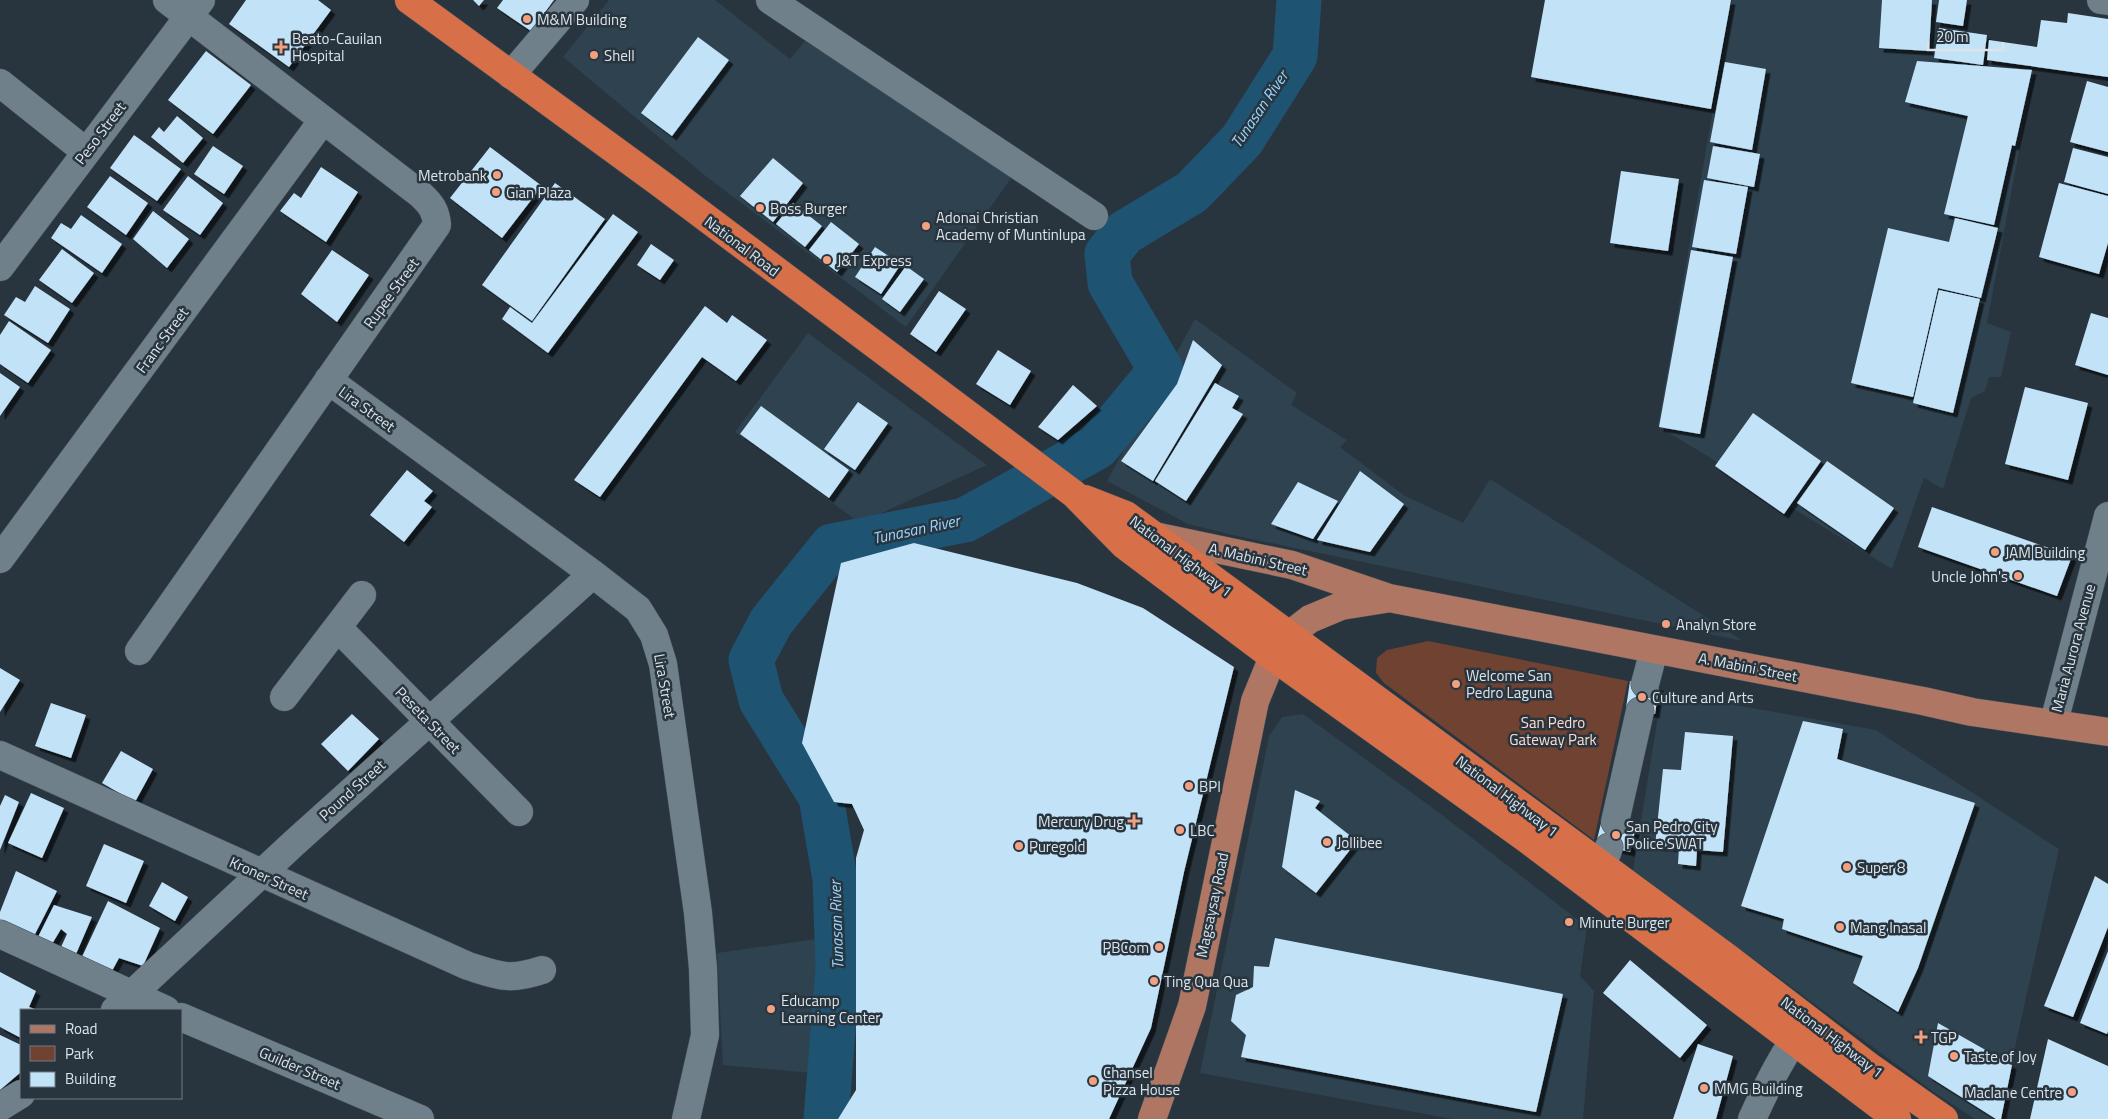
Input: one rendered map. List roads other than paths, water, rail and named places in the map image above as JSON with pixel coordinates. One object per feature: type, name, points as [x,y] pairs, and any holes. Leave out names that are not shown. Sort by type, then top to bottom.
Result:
[{"type":"highway","name":"National Road","points":[[409,0],[660,184],[1006,445],[1074,494]]},
{"type":"highway","name":"National Highway 1","points":[[1074,494],[1126,515],[1154,536],[1281,646],[1517,832],[1801,1030],[1944,1119]]},
{"type":"highway","name":"National Highway 1","points":[[1074,494],[1124,545],[1449,752],[1608,845],[1896,1119]]},
{"type":"main road","name":"A. Mabini Street","points":[[1154,536],[1292,565],[1388,598],[1972,712],[2054,722],[2108,732]]},
{"type":"main road","name":"A. Mabini Street","points":[[1281,646],[1310,619],[1341,606],[1388,598]]},
{"type":"main road","name":"Magsaysay Road","points":[[1152,1119],[1176,1056],[1192,1006],[1255,701],[1281,646]]},
{"type":"street","name":"Rupee Street","points":[[139,651],[328,380],[431,237],[437,225],[436,214],[430,202],[323,120],[195,8],[167,0]]},
{"type":"street","points":[[511,75],[575,0]]},
{"type":"street","points":[[770,0],[1094,216]]},
{"type":"street","points":[[2101,0],[2108,1]]},
{"type":"street","name":"Peso Street","points":[[0,268],[85,151],[195,8]]},
{"type":"street","points":[[0,83],[85,151]]},
{"type":"street","name":"Franc Street","points":[[0,559],[323,120]]},
{"type":"street","name":"Lira Street","points":[[328,380],[638,609],[654,635],[663,664],[698,913],[703,968],[705,1035],[686,1119]]},
{"type":"street","name":"Maria Aurora Avenue","points":[[2054,722],[2108,516]]},
{"type":"street","name":"Pound Street","points":[[123,1003],[428,720],[593,574]]},
{"type":"street","points":[[284,697],[362,595]]},
{"type":"street","name":"Peseta Street","points":[[338,628],[519,812]]},
{"type":"street","points":[[1645,684],[1654,650]]},
{"type":"street","points":[[1608,845],[1640,711]]},
{"type":"street","name":"Kroner Street","points":[[0,755],[468,966],[506,978],[522,977],[542,970]]},
{"type":"street","points":[[0,934],[123,1003],[160,1009]]},
{"type":"street","name":"Guilder Street","points":[[182,1017],[420,1119]]},
{"type":"street","points":[[1752,1119],[1769,1082],[1801,1030]]},
{"type":"street","points":[[0,1107],[20,1095]]},
{"type":"street","points":[[0,1116],[7,1119]]},
{"type":"waterway","name":"Tunasan River","points":[[826,1119],[838,969],[835,879],[821,797],[761,700],[751,660],[771,622],[832,546],[965,520],[1097,447],[1161,370],[1110,283],[1107,254],[1124,233],[1192,192],[1242,140],[1295,56],[1299,0]]},
{"type":"place","name":"M&M Building","points":[[527,19]]},
{"type":"place","name":"Beato-Cauilan Hospital","points":[[281,47]]},
{"type":"place","name":"Shell","points":[[594,55]]},
{"type":"place","name":"Metrobank","points":[[497,175]]},
{"type":"place","name":"Gian Plaza","points":[[496,192]]},
{"type":"place","name":"Boss Burger","points":[[760,208]]},
{"type":"place","name":"Adonai Christian Academy of Muntinlupa","points":[[926,226]]},
{"type":"place","name":"J&T Express","points":[[827,260]]},
{"type":"place","name":"JAM Building","points":[[1995,552]]},
{"type":"place","name":"Uncle John's","points":[[2018,576]]},
{"type":"place","name":"Analyn Store","points":[[1666,624]]},
{"type":"place","name":"Welcome San Pedro Laguna","points":[[1456,684]]},
{"type":"place","name":"Culture and Arts","points":[[1642,697]]},
{"type":"place","name":"BPI","points":[[1189,786]]},
{"type":"place","name":"Mercury Drug","points":[[1134,821]]},
{"type":"place","name":"LBC","points":[[1180,830]]},
{"type":"place","name":"San Pedro City Police SWAT","points":[[1616,835]]},
{"type":"place","name":"Jollibee","points":[[1327,842]]},
{"type":"place","name":"Puregold","points":[[1019,846]]},
{"type":"place","name":"Super 8","points":[[1847,867]]},
{"type":"place","name":"Minute Burger","points":[[1569,922]]},
{"type":"place","name":"Mang Inasal","points":[[1840,927]]},
{"type":"place","name":"PBCom","points":[[1159,947]]},
{"type":"place","name":"Ting Qua Qua","points":[[1154,981]]},
{"type":"place","name":"Educamp Learning Center","points":[[771,1009]]},
{"type":"place","name":"TGP","points":[[1921,1037]]},
{"type":"place","name":"Taste of Joy","points":[[1954,1056]]},
{"type":"place","name":"Chansel Pizza House","points":[[1093,1081]]},
{"type":"place","name":"MMG Building","points":[[1704,1088]]},
{"type":"place","name":"Maclane Centre","points":[[2072,1092]]},
{"type":"park label","name":"San Pedro Gateway Park","points":[[1553,730]]}]
